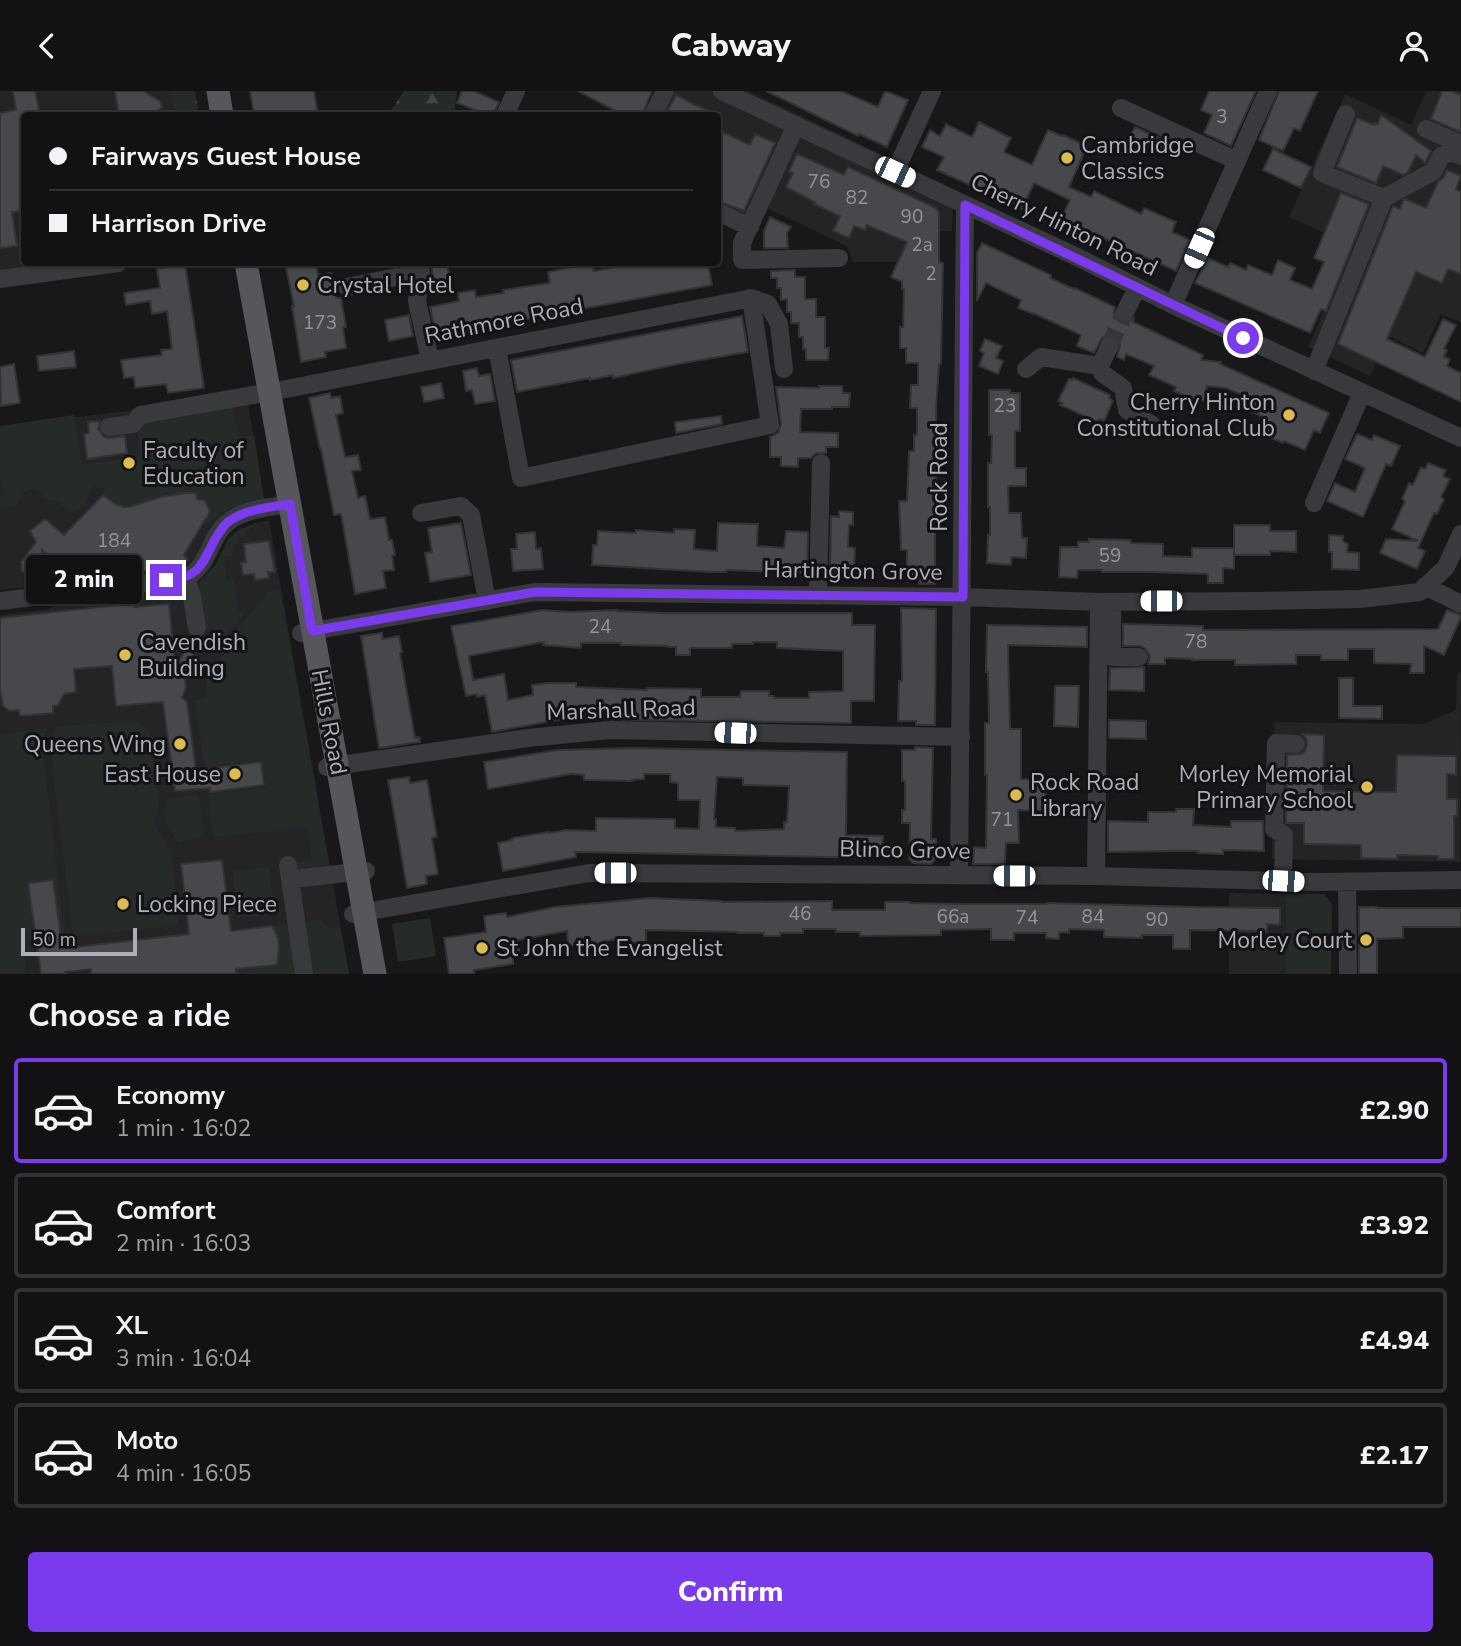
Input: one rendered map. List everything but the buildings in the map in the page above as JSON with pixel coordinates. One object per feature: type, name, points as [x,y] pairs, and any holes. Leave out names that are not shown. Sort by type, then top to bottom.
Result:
[{"type":"main road","points":[[218,91],[222,112]]},
{"type":"main road","name":"Hills Road","points":[[247,266],[290,504],[306,632],[332,766],[361,872],[359,913],[375,974]]},
{"type":"street","points":[[506,112],[516,91]]},
{"type":"street","points":[[654,112],[665,91]]},
{"type":"street","name":"Cherry Hinton Road","points":[[722,91],[1461,439]]},
{"type":"street","points":[[895,172],[932,91]]},
{"type":"street","points":[[1173,305],[1268,91]]},
{"type":"street","points":[[1121,108],[1237,161]]},
{"type":"street","points":[[1346,114],[1322,173],[1384,198]]},
{"type":"street","points":[[796,125],[742,243],[742,260],[839,258]]},
{"type":"street","points":[[1426,128],[1461,144]]},
{"type":"street","points":[[1314,371],[1384,198],[1434,171],[1441,156],[1451,152],[1461,156]]},
{"type":"street","name":"Rock Road","points":[[959,875],[965,205]]},
{"type":"street","points":[[721,213],[750,227]]},
{"type":"street","points":[[0,279],[96,266]]},
{"type":"street","points":[[347,287],[421,272],[418,300],[430,360]]},
{"type":"street","points":[[1125,312],[1137,288]]},
{"type":"street","points":[[497,348],[521,478],[770,425],[749,298],[768,304],[779,324],[785,369]]},
{"type":"street","name":"Rathmore Road","points":[[109,427],[132,424],[140,415],[749,298]]},
{"type":"street","points":[[1108,348],[1100,366],[1102,373],[1124,388],[1127,410],[1151,425]]},
{"type":"street","points":[[1026,369],[1041,357],[1100,366]]},
{"type":"street","points":[[1314,503],[1362,393]]},
{"type":"street","points":[[818,596],[821,463]]},
{"type":"street","points":[[0,601],[186,578],[195,573],[204,562],[227,522],[255,511],[290,504]]},
{"type":"street","points":[[421,513],[461,506],[471,515],[487,601]]},
{"type":"street","points":[[1461,534],[1446,567],[1425,586],[1461,604]]},
{"type":"street","points":[[186,578],[197,628]]},
{"type":"street","name":"Hartington Grove","points":[[306,632],[535,592],[963,597],[1106,602],[1258,601],[1360,599],[1420,592],[1425,586]]},
{"type":"street","points":[[1106,602],[1112,657],[1139,657]]},
{"type":"street","points":[[1096,876],[1106,602]]},
{"type":"street","name":"Marshall Road","points":[[332,766],[528,738],[610,730],[961,737]]},
{"type":"street","points":[[1283,881],[1284,835],[1274,829],[1276,743],[1296,744]]},
{"type":"street","points":[[304,974],[289,872],[361,872]]},
{"type":"street","name":"Blinco Grove","points":[[359,913],[589,873],[1096,876],[1347,882],[1461,880]]},
{"type":"street","points":[[1347,882],[1348,974]]},
{"type":"shaded area","points":[[0,91],[195,91],[198,112],[21,112],[21,266],[33,266],[0,270]]},
{"type":"shaded area","points":[[662,91],[749,91],[954,189],[952,231],[912,231],[897,262],[853,262],[847,246],[767,208],[758,231],[721,214],[721,112],[652,112]]},
{"type":"shaded area","points":[[1426,91],[1461,91],[1461,323],[1441,314],[1423,353],[1388,336],[1370,376],[1308,347],[1352,245],[1289,217],[1345,94],[1411,125]]},
{"type":"shaded area","name":"Faculty of Education","points":[[247,397],[264,500],[190,563],[171,571],[0,590],[0,426]]},
{"type":"shaded area","points":[[269,520],[349,974],[0,974],[0,615],[49,609],[62,601],[172,588],[200,581],[216,564],[240,529]]},
{"type":"shaded area","name":"Morley Memorial Primary School","points":[[1461,672],[1460,862],[1272,859],[1274,722],[1423,724],[1456,710],[1457,673]]},
{"type":"shaded area","points":[[1229,893],[1324,894],[1332,904],[1331,974],[1229,974]]},
{"type":"green space","points":[[171,91],[195,91],[198,112],[175,112]]},
{"type":"green space","points":[[404,91],[457,91],[454,112],[390,112]]},
{"type":"green space","points":[[233,407],[239,437],[254,435],[264,499],[234,506],[206,523],[204,521],[209,514],[208,506],[205,501],[197,500],[196,493],[162,497],[123,507],[103,495],[104,488],[92,486],[85,503],[70,512],[57,501],[44,499],[32,489],[25,492],[16,506],[0,508],[0,496],[5,495],[0,478],[0,426],[74,415],[82,465],[140,456],[138,423],[143,418]]},
{"type":"green space","points":[[257,523],[232,547],[233,556],[224,557],[226,580],[234,580],[238,611],[247,610],[222,641],[202,629],[198,589],[200,581],[216,564],[228,539],[240,529]]},
{"type":"green space","points":[[280,590],[329,864],[293,869],[292,863],[312,860],[308,827],[213,837],[208,794],[266,787],[262,760],[204,767],[195,700],[202,699],[206,694],[208,673],[224,655],[224,646],[269,591]]},
{"type":"green space","points":[[137,721],[149,730],[159,803],[155,822],[171,850],[179,925],[73,937],[50,745],[56,726]]},
{"type":"green space","points":[[47,728],[42,745],[65,938],[61,938],[29,883],[36,940],[22,942],[26,974],[0,974],[0,735]]},
{"type":"green space","points":[[199,795],[204,836],[178,843],[166,822],[168,798]]},
{"type":"green space","points":[[269,867],[275,914],[238,918],[232,871]]},
{"type":"green space","points":[[1286,894],[1324,894],[1332,904],[1331,974],[1286,974]]},
{"type":"green space","points":[[430,918],[436,956],[398,962],[392,924]]},
{"type":"green space","points":[[322,920],[330,927],[341,929],[349,974],[312,974],[306,922]]},
{"type":"green space","points":[[292,924],[299,974],[236,974],[236,969],[276,965],[278,945],[272,926]]},
{"type":"tunnel","points":[[1109,347],[1125,312]]},
{"type":"place","name":"Cambridge Classics","points":[[1067,158]]},
{"type":"place","name":"Crystal Hotel","points":[[303,285]]},
{"type":"place","name":"Cherry Hinton Constitutional Club","points":[[1289,415]]},
{"type":"place","name":"Faculty of Education","points":[[129,463]]},
{"type":"place","name":"Cavendish Building","points":[[125,655]]},
{"type":"place","name":"Queens Wing","points":[[180,744]]},
{"type":"place","name":"East House","points":[[235,774]]},
{"type":"place","name":"Morley Memorial Primary School","points":[[1367,787]]},
{"type":"place","name":"Rock Road Library","points":[[1016,795]]},
{"type":"place","name":"Locking Piece","points":[[123,904]]},
{"type":"place","name":"Morley Court","points":[[1366,940]]},
{"type":"place","name":"St John the Evangelist","points":[[482,948]]},
{"type":"route","points":[[166,580],[179,580],[195,573],[227,522],[255,511],[290,504],[312,631],[535,592],[963,597],[965,205],[1243,338]]}]
